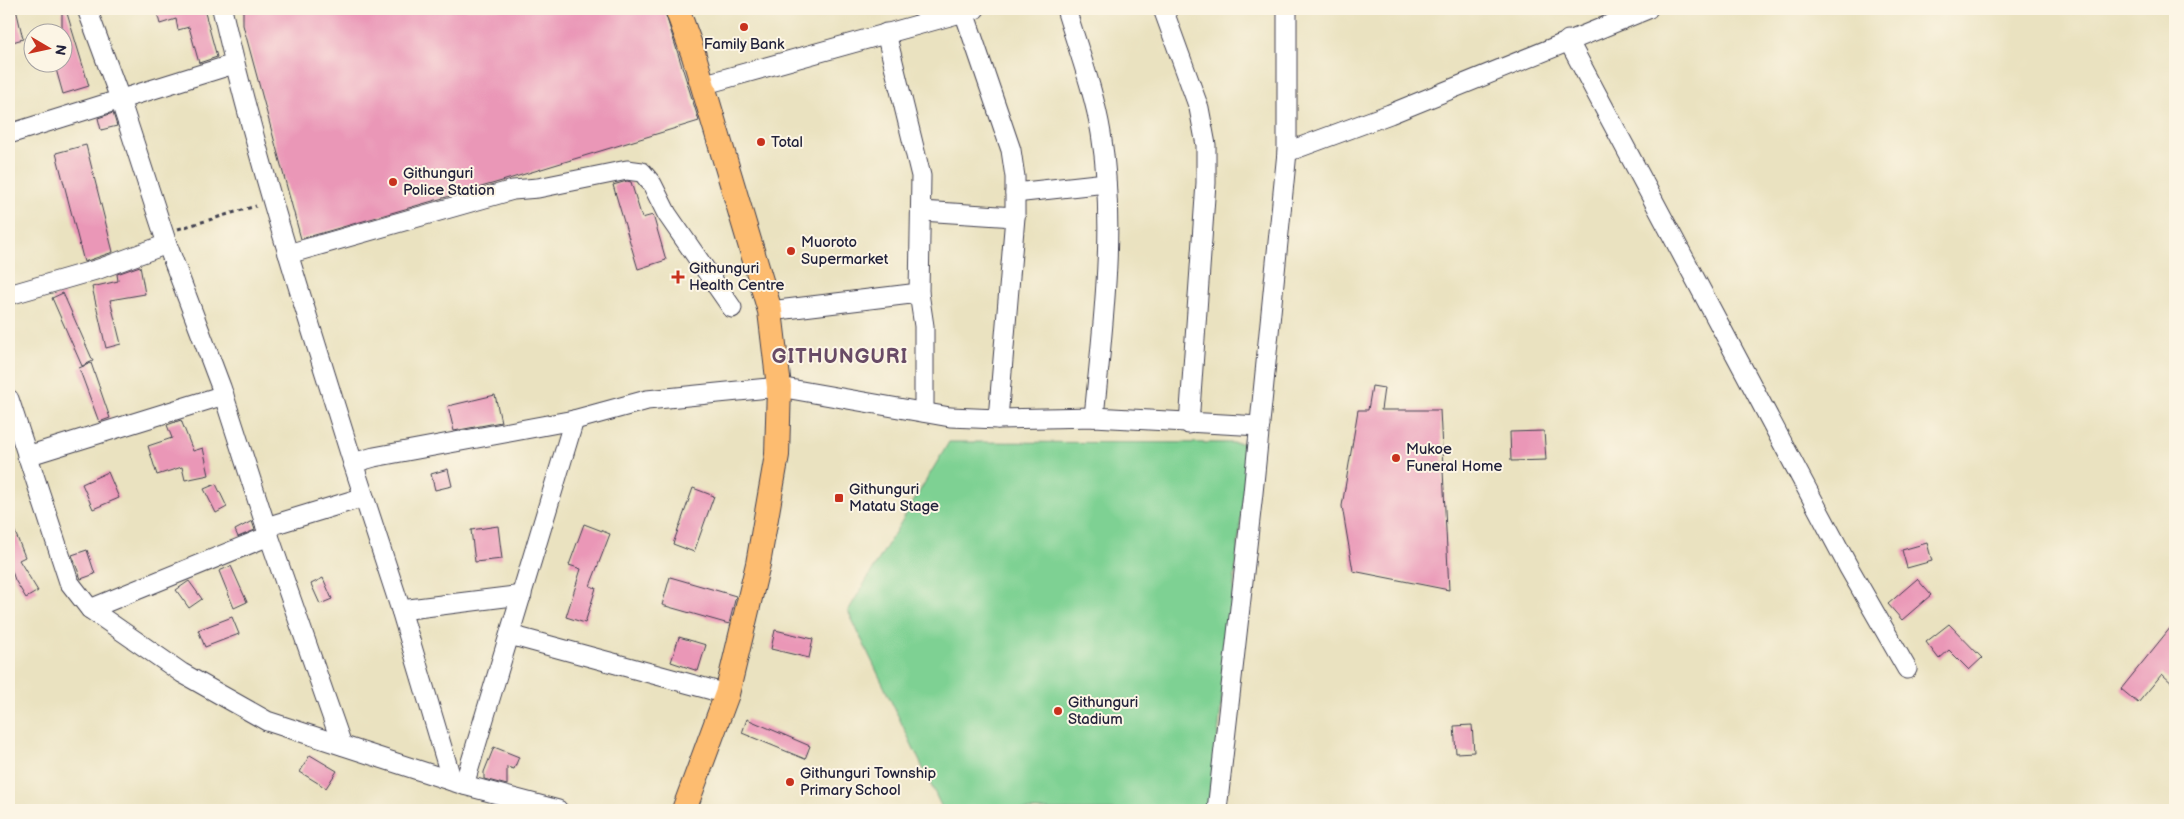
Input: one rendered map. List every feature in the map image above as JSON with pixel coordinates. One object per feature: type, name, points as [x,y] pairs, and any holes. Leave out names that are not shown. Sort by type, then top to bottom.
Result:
[{"type":"main road","points":[[677,9],[770,311],[778,388],[777,455],[758,564],[727,694],[684,810]]},
{"type":"street","points":[[87,9],[120,99],[165,239],[224,395],[268,531],[342,745]]},
{"type":"street","points":[[222,9],[234,64],[288,254],[353,463],[458,783]]},
{"type":"street","points":[[1066,9],[1090,86],[1101,132],[1106,183],[1109,259],[1094,417]]},
{"type":"street","points":[[1163,9],[1198,108],[1206,145],[1206,183],[1189,424]]},
{"type":"street","points":[[1217,810],[1260,426],[1287,152],[1287,9]]},
{"type":"street","points":[[1287,152],[1390,114],[1648,9]]},
{"type":"street","points":[[702,86],[969,10],[1011,150],[1015,193],[1015,217],[998,419]]},
{"type":"street","points":[[886,33],[921,176],[919,293],[924,326],[924,412]]},
{"type":"street","points":[[1568,40],[1849,568],[1907,669]]},
{"type":"street","points":[[9,134],[234,64]]},
{"type":"street","points":[[288,254],[514,190],[538,188],[627,170],[642,172],[652,184],[667,214],[732,308]]},
{"type":"street","points":[[1015,193],[1106,183]]},
{"type":"street","points":[[921,211],[1015,217]]},
{"type":"street","points":[[9,295],[99,270],[165,239]]},
{"type":"street","points":[[770,311],[919,293]]},
{"type":"street","points":[[353,463],[374,456],[574,420],[647,400],[778,388],[950,417],[998,419],[1094,417],[1189,424],[1260,426]]},
{"type":"street","points":[[27,456],[224,395]]},
{"type":"street","points":[[9,399],[69,582],[90,609],[182,673],[267,721],[458,783],[558,810]]},
{"type":"street","points":[[458,783],[510,635],[574,420]]},
{"type":"street","points":[[90,609],[268,531],[364,497]]},
{"type":"street","points":[[401,610],[522,595]]},
{"type":"street","points":[[510,635],[727,694]]},
{"type":"path","points":[[165,239],[272,201]]},
{"type":"green space","name":"Githunguri Stadium","points":[[949,442],[1249,443],[1210,810],[943,810],[848,611]]},
{"type":"building","points":[[9,9],[16,9],[22,39],[9,43]]},
{"type":"building","points":[[156,9],[204,9],[217,57],[199,63],[189,27],[178,30],[176,19],[160,24]]},
{"type":"building","name":"Githunguri Police Station","points":[[243,9],[664,9],[699,121],[502,181],[301,239],[243,25]]},
{"type":"building","points":[[66,10],[70,22],[62,22],[62,11]]},
{"type":"building","points":[[72,30],[89,86],[63,94],[57,72],[72,72]]},
{"type":"building","points":[[113,113],[117,126],[101,130],[98,118]]},
{"type":"building","points":[[86,145],[113,252],[84,262],[56,153]]},
{"type":"building","points":[[627,181],[631,182],[642,218],[653,215],[666,260],[638,269],[613,185]]},
{"type":"building","points":[[140,266],[145,294],[110,300],[121,344],[106,348],[92,287],[118,281],[117,274]]},
{"type":"building","points":[[63,293],[93,361],[82,366],[52,298]]},
{"type":"building","points":[[91,363],[110,418],[99,422],[79,368]]},
{"type":"building","name":"Mukoe Funeral Home","points":[[1372,386],[1384,388],[1381,410],[1440,410],[1449,590],[1353,571],[1342,506],[1358,410],[1368,410]]},
{"type":"building","points":[[495,395],[501,422],[454,431],[448,406]]},
{"type":"building","points":[[181,420],[193,451],[203,448],[209,475],[185,480],[182,467],[157,475],[148,446],[172,438],[167,425]]},
{"type":"building","points":[[1544,431],[1546,460],[1511,461],[1510,432]]},
{"type":"building","points":[[448,469],[452,486],[435,490],[431,474]]},
{"type":"building","points":[[108,472],[119,498],[93,509],[82,484]]},
{"type":"building","points":[[216,484],[227,507],[216,513],[204,489]]},
{"type":"building","points":[[693,488],[714,496],[694,552],[673,544]]},
{"type":"building","points":[[9,517],[25,557],[19,560],[38,591],[26,598],[15,580],[9,563]]},
{"type":"building","points":[[252,521],[255,530],[238,537],[235,530]]},
{"type":"building","points":[[584,524],[610,534],[590,586],[596,588],[585,623],[566,617],[581,569],[569,565]]},
{"type":"building","points":[[498,526],[502,559],[475,562],[471,530]]},
{"type":"building","points":[[1927,543],[1932,561],[1907,568],[1902,550]]},
{"type":"building","points":[[87,550],[95,574],[81,579],[72,555]]},
{"type":"building","points":[[231,566],[247,602],[234,608],[219,571]]},
{"type":"building","points":[[670,577],[736,596],[729,624],[662,605]]},
{"type":"building","points":[[323,578],[332,599],[320,604],[311,584]]},
{"type":"building","points":[[1917,579],[1931,595],[1902,620],[1888,604]]},
{"type":"building","points":[[189,581],[202,599],[189,608],[176,590]]},
{"type":"building","points":[[232,617],[239,634],[205,647],[198,630]]},
{"type":"building","points":[[2175,622],[2175,686],[2162,674],[2138,703],[2121,689]]},
{"type":"building","points":[[1949,624],[1982,658],[1969,670],[1949,650],[1939,659],[1926,642]]},
{"type":"building","points":[[775,630],[813,639],[809,658],[771,649]]},
{"type":"building","points":[[679,637],[706,645],[698,671],[671,662]]},
{"type":"building","points":[[747,719],[810,746],[805,759],[742,733]]},
{"type":"building","points":[[1472,725],[1474,752],[1456,753],[1454,726]]},
{"type":"building","points":[[494,747],[519,757],[514,769],[507,767],[507,785],[484,779],[484,772]]},
{"type":"building","points":[[310,755],[337,771],[326,788],[300,772]]},
{"type":"place","name":"Family Bank","points":[[744,27]]},
{"type":"place","name":"Total","points":[[761,142]]},
{"type":"place","name":"Githunguri Police Station","points":[[393,182]]},
{"type":"place","name":"Muoroto Supermarket","points":[[791,251]]},
{"type":"place","name":"Githunguri Health Centre","points":[[678,277]]},
{"type":"place","name":"Mukoe Funeral Home","points":[[1396,458]]},
{"type":"place","name":"Githunguri Matatu Stage","points":[[839,498]]},
{"type":"place","name":"Githunguri Stadium","points":[[1058,711]]},
{"type":"place","name":"Githunguri Township Primary School","points":[[790,782]]},
{"type":"district","name":"GITHUNGURI","points":[[840,356]]}]
